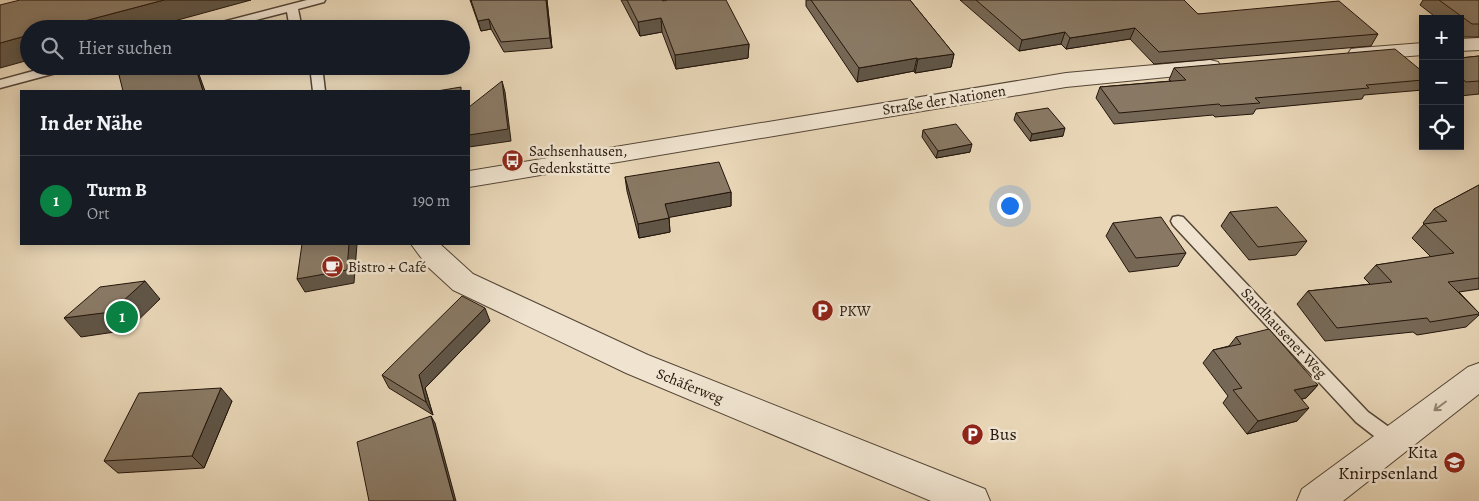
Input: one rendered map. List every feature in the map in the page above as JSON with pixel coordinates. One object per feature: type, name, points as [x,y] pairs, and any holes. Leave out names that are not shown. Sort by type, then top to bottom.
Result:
[{"type":"street","points":[[1464,46],[1479,44]]},
{"type":"street","points":[[1334,56],[1419,49]]},
{"type":"street","name":"Straße der Nationen","points":[[470,179],[1066,80],[1234,65]]},
{"type":"street","name":"Schäferweg","points":[[426,245],[438,260],[463,282],[628,360],[972,501]]},
{"type":"street","points":[[1315,501],[1479,376]]},
{"type":"lane","points":[[242,20],[320,0]]},
{"type":"lane","points":[[292,7],[294,20]]},
{"type":"lane","points":[[0,84],[34,75]]},
{"type":"lane","points":[[317,75],[319,90]]},
{"type":"lane","name":"Sandhausener Weg","points":[[1178,221],[1362,417],[1394,440]]},
{"type":"building","points":[[20,0],[164,0],[88,20],[20,20],[20,37],[0,43],[0,5]]},
{"type":"building","points":[[471,0],[546,0],[550,38],[501,42],[489,19],[478,21]]},
{"type":"building","points":[[627,0],[726,0],[749,44],[675,55],[661,18],[638,22]]},
{"type":"building","points":[[811,0],[910,0],[954,54],[859,68]]},
{"type":"building","points":[[976,0],[1184,0],[1198,14],[1339,1],[1378,34],[1159,52],[1135,28],[1070,38],[1065,32],[1022,40]]},
{"type":"building","points":[[1439,0],[1479,0],[1479,24],[1472,24],[1464,18],[1464,15],[1460,15]]},
{"type":"building","points":[[1395,49],[1419,69],[1419,80],[1366,85],[1369,88],[1255,98],[1260,103],[1221,106],[1219,104],[1119,113],[1100,87],[1186,80],[1174,68]]},
{"type":"building","points":[[1479,56],[1479,81],[1466,82],[1464,80],[1464,58]]},
{"type":"building","points":[[119,75],[198,75],[203,90],[123,90]]},
{"type":"building","points":[[502,81],[508,129],[470,135],[470,106]]},
{"type":"building","points":[[461,87],[461,90],[443,90]]},
{"type":"building","points":[[1048,108],[1065,128],[1032,134],[1016,113]]},
{"type":"building","points":[[956,124],[972,144],[938,151],[923,130]]},
{"type":"building","points":[[719,162],[731,192],[665,204],[669,218],[638,224],[625,177]]},
{"type":"building","points":[[1479,185],[1479,278],[1448,282],[1479,314],[1430,322],[1427,318],[1337,328],[1308,291],[1392,282],[1376,265],[1454,253],[1424,224],[1447,221],[1434,209]]},
{"type":"building","points":[[1277,207],[1307,241],[1258,247],[1230,212]]},
{"type":"building","points":[[1161,217],[1186,253],[1136,258],[1113,223]]},
{"type":"building","points":[[302,245],[349,245],[347,270],[297,279]]},
{"type":"building","points":[[145,281],[111,312],[64,318],[100,287]]},
{"type":"building","points":[[462,296],[485,308],[419,375],[426,402],[382,375]]},
{"type":"building","points":[[1269,329],[1318,385],[1294,390],[1309,408],[1258,421],[1233,390],[1242,388],[1213,350],[1241,344],[1236,337]]},
{"type":"building","points":[[221,388],[192,456],[104,461],[139,393]]},
{"type":"building","points":[[431,416],[454,501],[369,501],[357,442]]},
{"type":"place","name":"Sachsenhausen, Gedenkstätte","points":[[513,160]]},
{"type":"place","name":"Bistro + Café","points":[[332,267]]},
{"type":"place","name":"PKW","points":[[823,311]]},
{"type":"place","name":"Turm B","points":[[122,317]]},
{"type":"place","name":"Bus","points":[[973,434]]},
{"type":"place","name":"Kita Knirpsenland","points":[[1454,462]]}]
